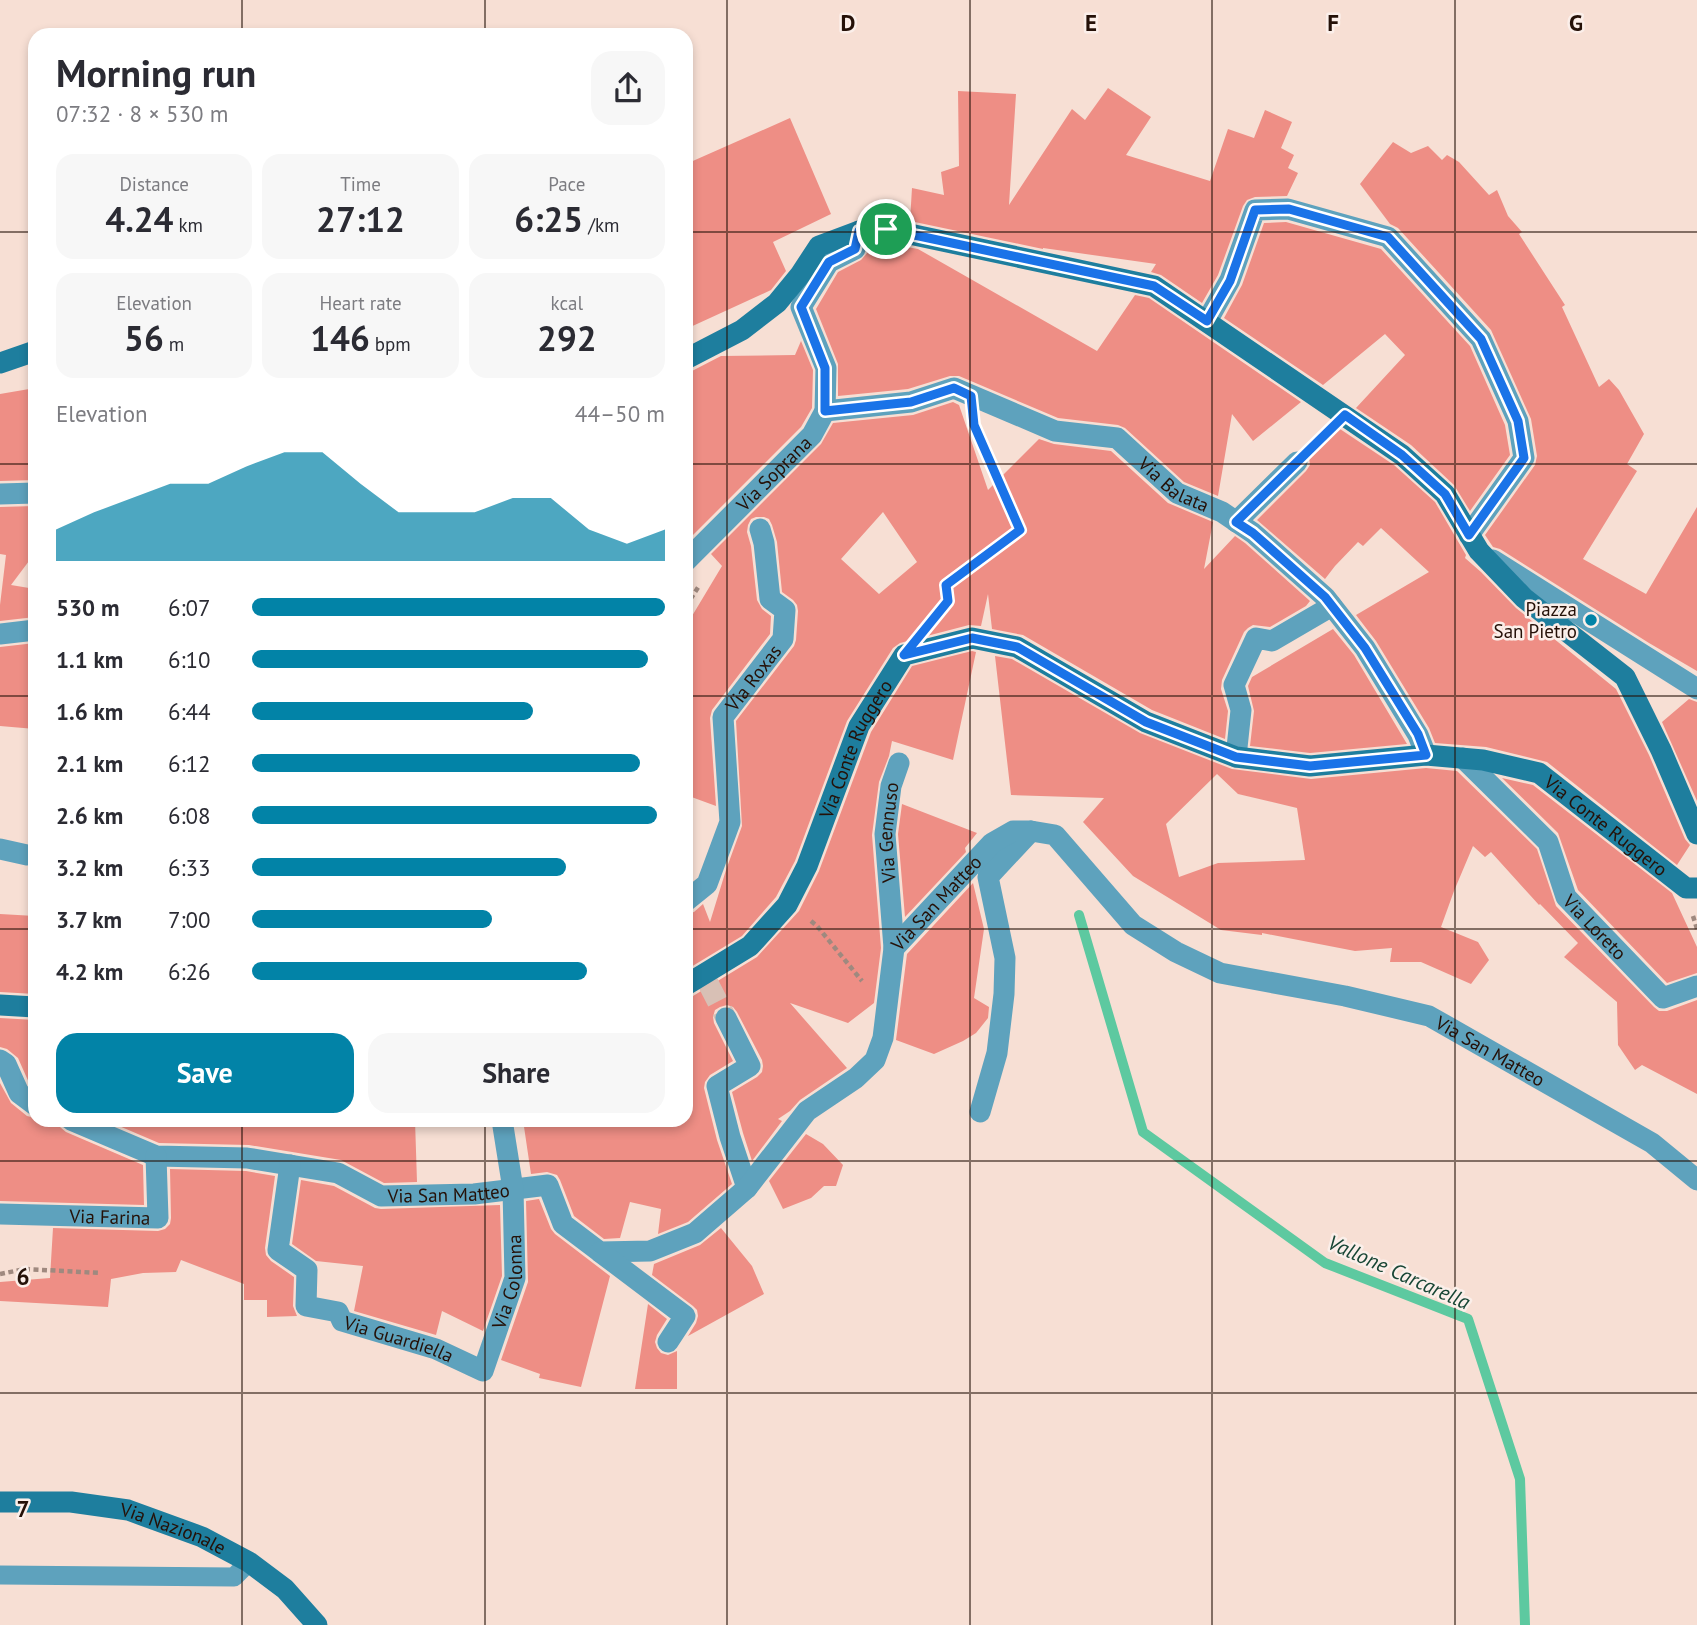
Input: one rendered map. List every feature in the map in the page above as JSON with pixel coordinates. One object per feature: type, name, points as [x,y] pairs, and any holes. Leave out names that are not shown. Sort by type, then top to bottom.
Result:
[{"type":"street","points":[[1207,321],[1230,281],[1255,210],[1289,209],[1388,237],[1481,339],[1518,421],[1524,458],[1474,543]]},
{"type":"street","points":[[693,355],[742,330],[777,303],[819,246],[859,231],[886,229],[1154,286],[1402,455],[1445,494],[1474,543],[1524,598],[1625,677],[1661,750],[1697,834]]},
{"type":"street","points":[[825,411],[825,368],[801,307],[829,262],[855,249],[859,231]]},
{"type":"street","points":[[0,363],[28,353]]},
{"type":"street","name":"Via Balata","points":[[825,411],[911,402],[954,388],[1055,430],[1117,438],[1177,493],[1222,512],[1263,542],[1325,597],[1365,648],[1418,734],[1426,755]]},
{"type":"street","name":"Via Soprana","points":[[693,554],[812,435],[825,411]]},
{"type":"street","points":[[1236,522],[1297,462]]},
{"type":"street","points":[[0,494],[28,493]]},
{"type":"street","name":"Via Roxas","points":[[693,896],[708,884],[730,822],[723,717],[783,639],[785,610],[770,599],[760,529]]},
{"type":"street","points":[[1474,543],[1697,690]]},
{"type":"street","points":[[1236,757],[1241,710],[1234,685],[1256,638],[1272,640],[1332,606]]},
{"type":"street","points":[[0,634],[28,630]]},
{"type":"street","name":"Via Conte Ruggero","points":[[699,981],[750,946],[787,905],[807,866],[859,726],[904,655],[972,638],[1017,647],[1146,722],[1236,757],[1310,766],[1426,755],[1483,760],[1539,773],[1686,888],[1697,888]]},
{"type":"street","name":"Via Loreto","points":[[1463,758],[1548,842],[1566,897],[1662,998],[1697,986]]},
{"type":"street","name":"Via Gennuso","points":[[894,948],[885,834],[891,786],[899,762]]},
{"type":"street","name":"Via San Matteo","points":[[88,1127],[156,1156],[247,1158],[338,1173],[380,1196],[474,1194],[548,1185],[563,1224],[600,1252],[650,1251],[695,1233],[747,1188],[807,1111],[856,1078],[875,1060],[883,1038],[894,948],[992,843],[1013,831],[1031,831],[1055,835],[1133,925],[1176,952],[1220,973],[1345,996],[1429,1016],[1652,1143],[1697,1180]]},
{"type":"street","points":[[980,1112],[997,1053],[1004,994],[1005,958],[988,877],[1031,831]]},
{"type":"street","points":[[0,849],[27,855]]},
{"type":"street","points":[[0,1005],[28,1007]]},
{"type":"street","points":[[726,1018],[750,1066],[717,1086],[747,1188]]},
{"type":"street","points":[[0,1060],[6,1064],[19,1093],[28,1100]]},
{"type":"street","name":"Via Colonna","points":[[482,1371],[516,1278],[513,1189],[503,1127]]},
{"type":"street","name":"Via Farina","points":[[0,1214],[158,1218],[156,1156]]},
{"type":"street","name":"Via Guardiella","points":[[290,1165],[278,1250],[307,1270],[306,1306],[338,1312],[342,1321],[436,1349],[482,1371]]},
{"type":"street","points":[[600,1252],[685,1316],[668,1342]]},
{"type":"street","name":"Via Nazionale","points":[[0,1502],[71,1502],[128,1510],[202,1537],[249,1562],[285,1589],[317,1625]]},
{"type":"lane","points":[[0,1575],[234,1577],[249,1562]]},
{"type":"path","points":[[904,655],[948,601],[946,585],[1020,530],[974,425],[971,396]]},
{"type":"path","points":[[787,905],[817,926],[860,979],[887,1002]]},
{"type":"path","points":[[0,1274],[25,1269],[101,1273]]},
{"type":"building","points":[[1108,88],[1151,117],[1126,155],[1210,181],[1228,129],[1254,138],[1265,110],[1292,122],[1281,148],[1294,155],[1288,168],[1298,173],[1287,196],[1255,197],[1247,200],[1218,275],[1202,303],[1161,275],[1151,272],[1156,264],[1043,249],[910,221],[912,188],[944,195],[941,172],[959,166],[958,91],[1016,94],[1009,205],[1072,109],[1085,120]]},
{"type":"building","points":[[790,118],[831,214],[773,242],[786,271],[771,290],[693,326],[693,161]]},
{"type":"building","points":[[1393,142],[1411,153],[1428,146],[1442,160],[1447,155],[1459,162],[1489,195],[1497,190],[1508,216],[1522,232],[1519,234],[1565,305],[1562,307],[1599,387],[1609,379],[1619,390],[1644,434],[1627,464],[1637,471],[1583,559],[1646,594],[1697,507],[1697,671],[1493,547],[1485,535],[1535,465],[1537,456],[1531,419],[1491,330],[1398,228],[1390,224],[1360,184]]},
{"type":"building","points":[[1286,222],[1381,249],[1470,346],[1505,425],[1510,455],[1470,511],[1454,485],[1411,445],[1356,408],[1405,355],[1385,334],[1323,385],[1224,318],[1242,285],[1264,223]]},
{"type":"building","points":[[885,244],[918,249],[1097,351],[1135,295],[1149,298],[1301,402],[1253,441],[1232,414],[1218,496],[1184,482],[1125,428],[1058,418],[959,376],[950,376],[908,389],[838,396],[838,364],[816,309],[838,272]]},
{"type":"building","points":[[801,341],[813,370],[812,408],[801,427],[693,535],[693,370],[721,356],[795,355]]},
{"type":"building","points":[[28,389],[28,480],[0,481],[0,394]]},
{"type":"building","points":[[953,402],[959,405],[988,490],[1039,439],[1054,444],[1111,451],[1168,503],[1213,522],[1204,569],[1235,536],[1310,601],[1270,627],[1253,625],[1244,632],[1222,680],[1221,689],[1228,711],[1225,739],[1152,710],[1023,635],[992,629],[988,594],[981,626],[969,625],[900,643],[893,648],[847,721],[795,861],[776,897],[742,936],[693,966],[693,912],[703,904],[710,922],[742,826],[736,721],[796,640],[797,605],[782,592],[777,542],[769,519],[751,519],[747,532],[757,600],[762,609],[771,616],[770,634],[712,710],[710,718],[716,806],[693,798],[693,614],[722,566],[711,554],[821,444],[833,423],[913,415]],"holes":[[[883,512],[917,562],[879,594],[841,559]]]},
{"type":"building","points":[[1337,427],[1394,465],[1435,502],[1466,555],[1465,558],[1516,608],[1616,689],[1690,845],[1677,865],[1547,762],[1486,747],[1435,743],[1429,728],[1376,641],[1356,615],[1429,572],[1381,528],[1363,546],[1358,542],[1325,579],[1257,520],[1306,471],[1310,465],[1309,457]]},
{"type":"building","points":[[28,506],[28,562],[11,585],[28,588],[28,618],[0,621],[6,555],[0,554],[0,507]]},
{"type":"building","points":[[1333,629],[1354,655],[1407,744],[1310,753],[1250,746],[1254,711],[1248,686],[1252,677]]},
{"type":"building","points":[[28,644],[28,728],[0,726],[0,647]]},
{"type":"building","points":[[976,652],[953,760],[892,741],[879,782],[872,835],[881,948],[874,1003],[848,1023],[790,1003],[847,1068],[800,1100],[778,1119],[782,1121],[752,1161],[732,1092],[762,1072],[762,1060],[733,1007],[727,1005],[715,1010],[714,1023],[733,1061],[710,1075],[704,1088],[732,1184],[688,1222],[658,1234],[661,1209],[630,1202],[620,1238],[604,1239],[574,1216],[557,1175],[547,1172],[531,1174],[524,1127],[693,1127],[693,996],[757,957],[799,911],[819,871],[871,732],[912,666]]},
{"type":"building","points":[[995,656],[1012,659],[1140,733],[1232,769],[1311,779],[1426,768],[1457,771],[1537,849],[1556,906],[1654,1007],[1659,1011],[1667,1011],[1697,1000],[1697,1094],[1642,1065],[1635,1070],[1618,1045],[1617,1002],[1564,957],[1578,943],[1491,852],[1485,857],[1473,846],[1441,927],[1478,942],[1489,960],[1471,984],[1421,962],[1390,962],[1392,948],[1355,951],[1262,933],[1221,930],[1133,876],[1083,822],[1104,798],[1011,795]],"holes":[[[1217,774],[1238,794],[1297,808],[1305,860],[1218,863],[1179,877],[1166,824]]]},
{"type":"building","points":[[1689,699],[1697,702],[1697,801],[1662,722]]},
{"type":"building","points":[[1502,778],[1533,785],[1672,893],[1697,947],[1697,973],[1667,983],[1578,890],[1558,833]]},
{"type":"building","points":[[902,804],[977,833],[965,848],[966,852],[905,917],[898,834]]},
{"type":"building","points":[[973,883],[984,929],[974,998],[989,1007],[988,1018],[976,1033],[934,1054],[896,1040],[907,954]]},
{"type":"building","points":[[0,914],[28,916],[28,994],[0,992]]},
{"type":"building","points":[[0,1018],[28,1020],[28,1080],[18,1058],[0,1047]]},
{"type":"building","points":[[0,1083],[11,1103],[28,1116],[28,1127],[60,1127],[143,1165],[144,1205],[0,1201]]},
{"type":"building","points":[[121,1127],[415,1127],[417,1182],[384,1183],[341,1160],[249,1145],[159,1143]]},
{"type":"building","points":[[806,1134],[823,1144],[843,1165],[836,1186],[824,1186],[811,1198],[783,1209],[769,1181]]},
{"type":"building","points":[[170,1169],[246,1171],[275,1176],[266,1255],[294,1277],[293,1306],[297,1316],[267,1317],[267,1300],[244,1300],[244,1284],[181,1260],[176,1272],[143,1273],[111,1279],[108,1307],[0,1301],[0,1282],[50,1278],[53,1228],[165,1229],[171,1218]]},
{"type":"building","points":[[301,1180],[334,1186],[381,1209],[500,1205],[502,1276],[483,1331],[442,1311],[436,1335],[354,1311],[363,1266],[316,1261],[292,1244]]},
{"type":"building","points":[[539,1199],[555,1234],[610,1276],[581,1387],[539,1378],[540,1374],[501,1360],[528,1282],[526,1201]]},
{"type":"building","points":[[721,1228],[752,1266],[764,1294],[688,1336],[696,1323],[697,1310],[652,1275],[654,1264],[700,1245]]},
{"type":"building","points":[[648,1304],[667,1319],[655,1342],[661,1353],[668,1355],[677,1351],[677,1389],[635,1389]]},
{"type":"waterway","name":"Vallone Carcarella","points":[[1079,915],[1143,1132],[1325,1263],[1468,1319],[1520,1479],[1525,1625]]},
{"type":"tunnel","points":[[708,983],[726,1018]]},
{"type":"place","name":"Piazza San Pietro","points":[[1591,620]]},
{"type":"route","points":[[1289,209],[1388,237],[1481,339],[1518,421],[1524,458],[1469,535],[1445,494],[1402,455],[1345,415],[1236,522],[1253,533],[1325,597],[1365,648],[1418,734],[1426,755],[1310,766],[1236,757],[1146,722],[1017,647],[972,638],[904,655],[948,601],[946,585],[1020,530],[974,425],[971,396],[954,388],[911,402],[825,411],[825,368],[801,307],[829,262],[855,249],[859,231],[886,229],[1154,286],[1207,321],[1230,281],[1255,210],[1289,209]]}]
